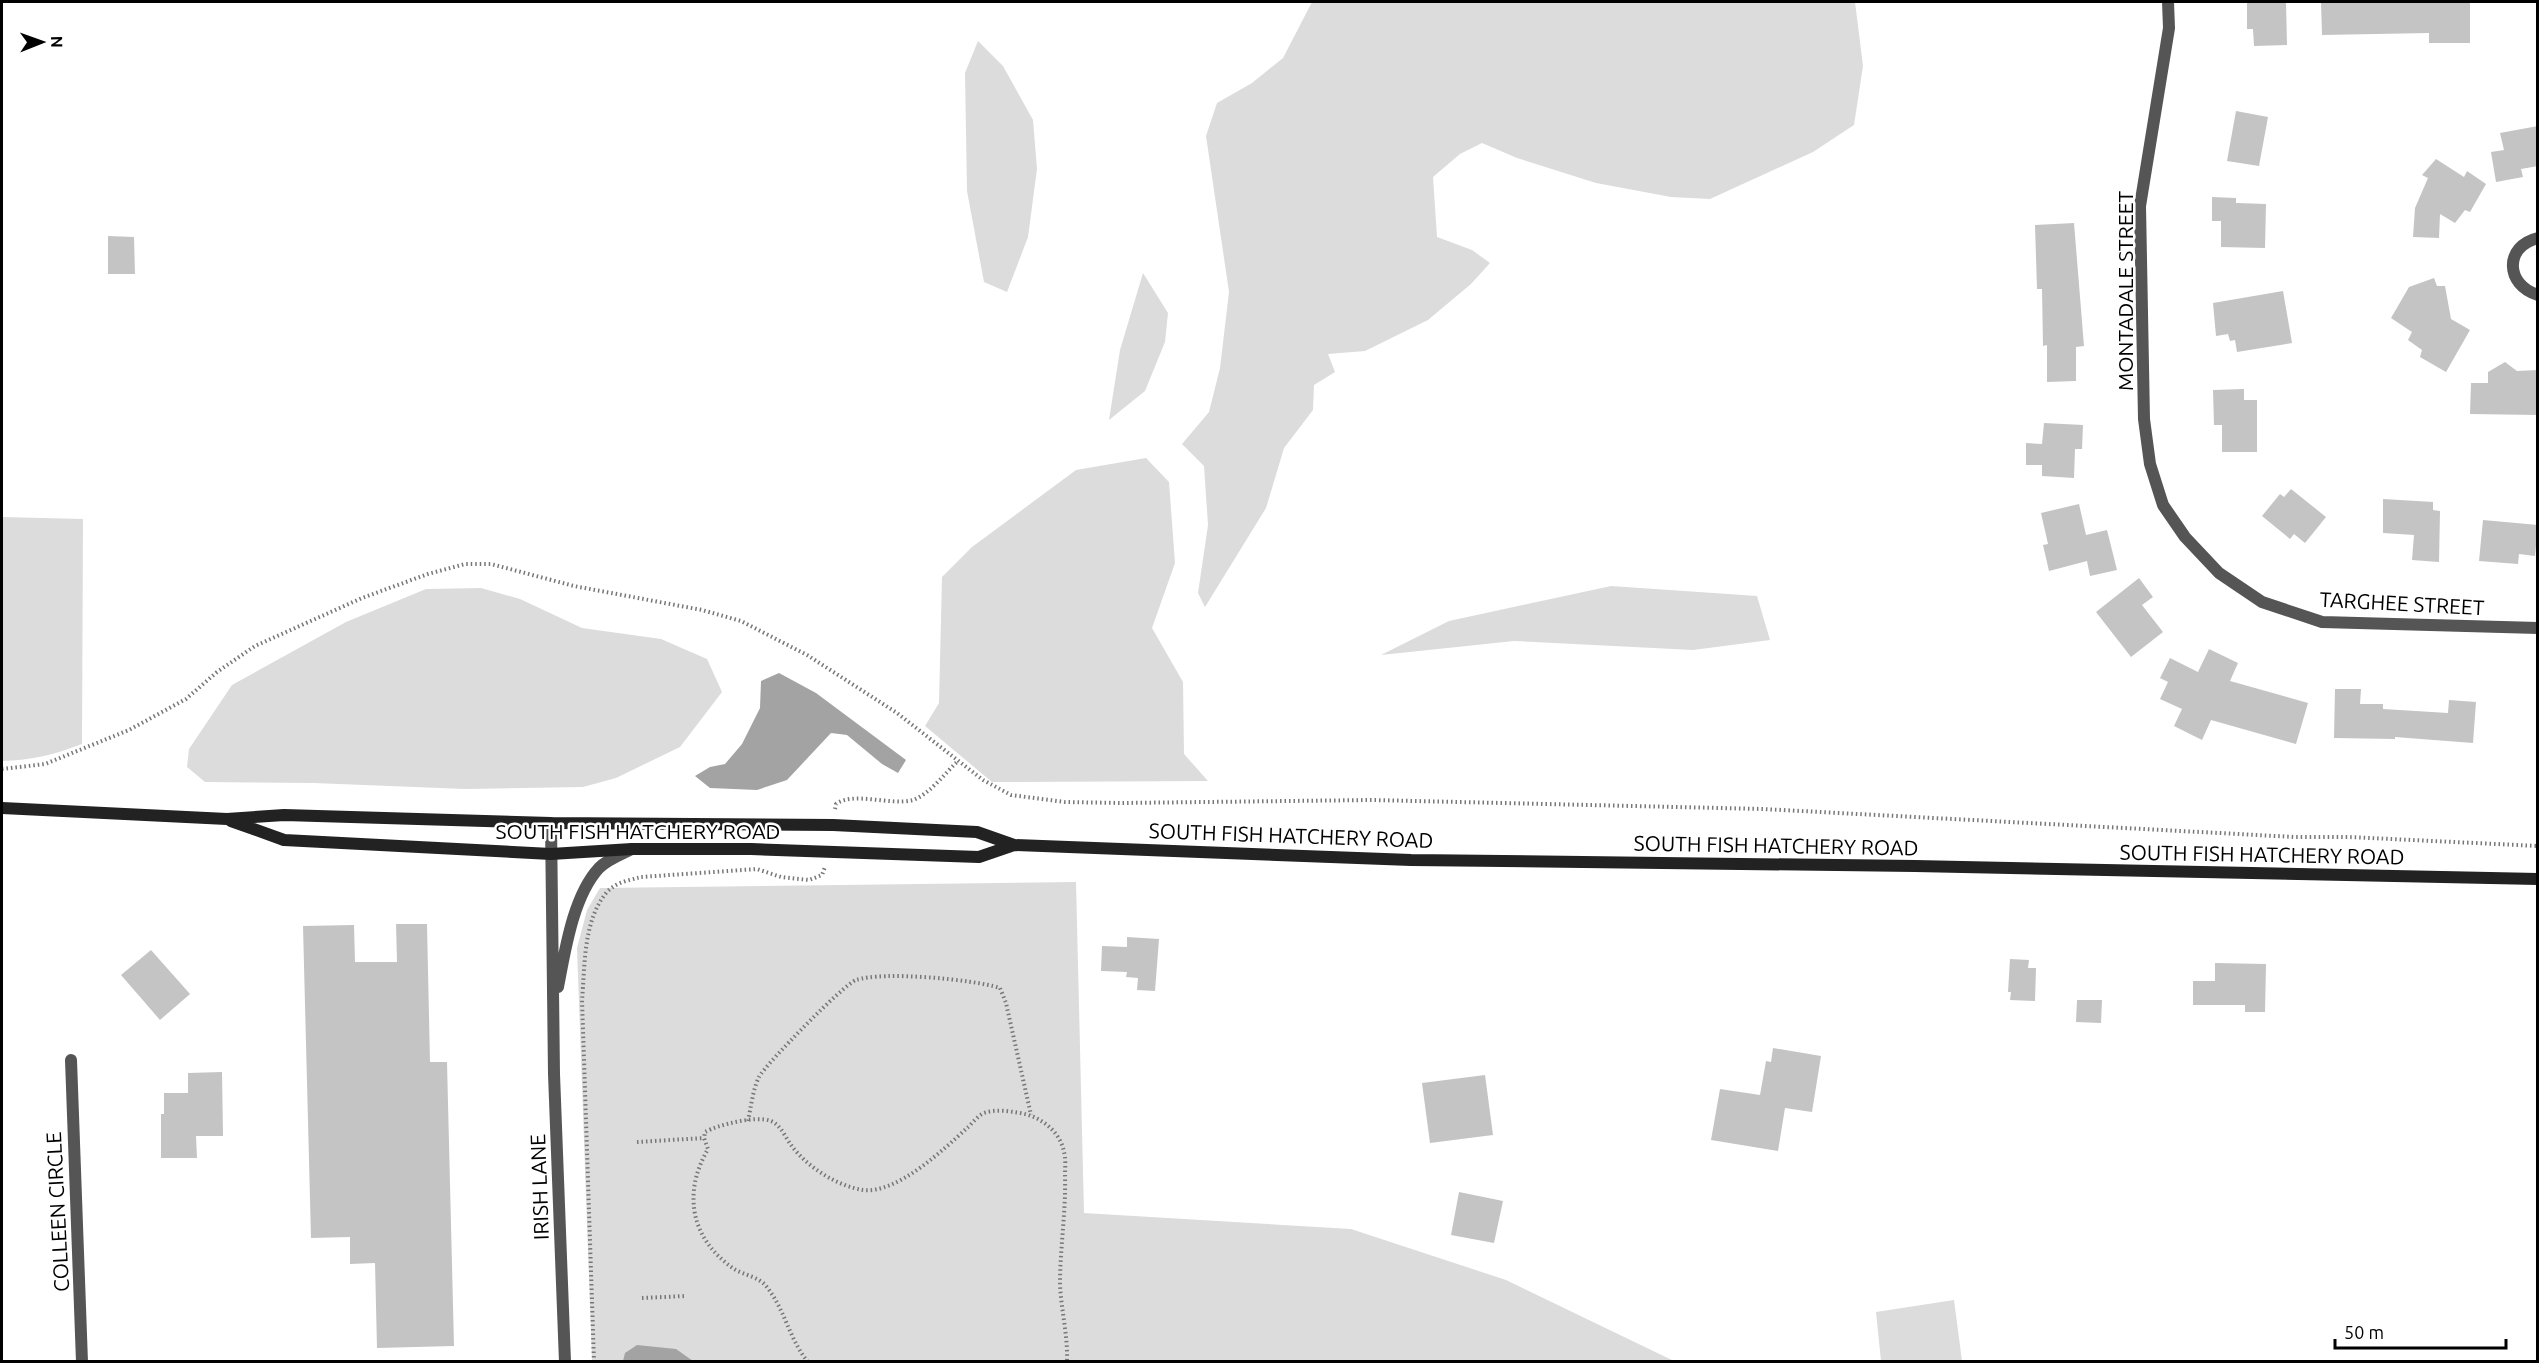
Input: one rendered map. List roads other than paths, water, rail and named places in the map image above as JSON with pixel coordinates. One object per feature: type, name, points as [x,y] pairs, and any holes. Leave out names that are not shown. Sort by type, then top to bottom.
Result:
[{"type":"main road","name":"SOUTH FISH HATCHERY ROAD","points":[[2,808],[227,819],[284,815],[551,823],[833,825],[977,832],[1014,845],[1411,860],[1915,866],[2538,879]]},
{"type":"main road","name":"SOUTH FISH HATCHERY ROAD","points":[[227,819],[284,840],[551,854],[632,849],[773,849],[979,856],[1014,845]]},
{"type":"street","name":"MONTADALE STREET","points":[[2168,2],[2169,28],[2140,206],[2143,386],[2150,464],[2163,505],[2185,537]]},
{"type":"street","points":[[2538,238],[2530,240],[2516,252],[2513,270],[2521,287],[2538,294]]},
{"type":"street","name":"TARGHEE STREET","points":[[2185,537],[2219,573],[2262,602],[2322,622],[2538,628]]},
{"type":"street","name":"IRISH LANE","points":[[551,823],[553,1012],[565,1362]]},
{"type":"street","name":"IRISH LANE","points":[[553,1012],[566,948],[578,905],[598,870],[614,858],[632,849]]},
{"type":"street","name":"COLLEEN CIRCLE","points":[[71,1060],[82,1362]]}]
